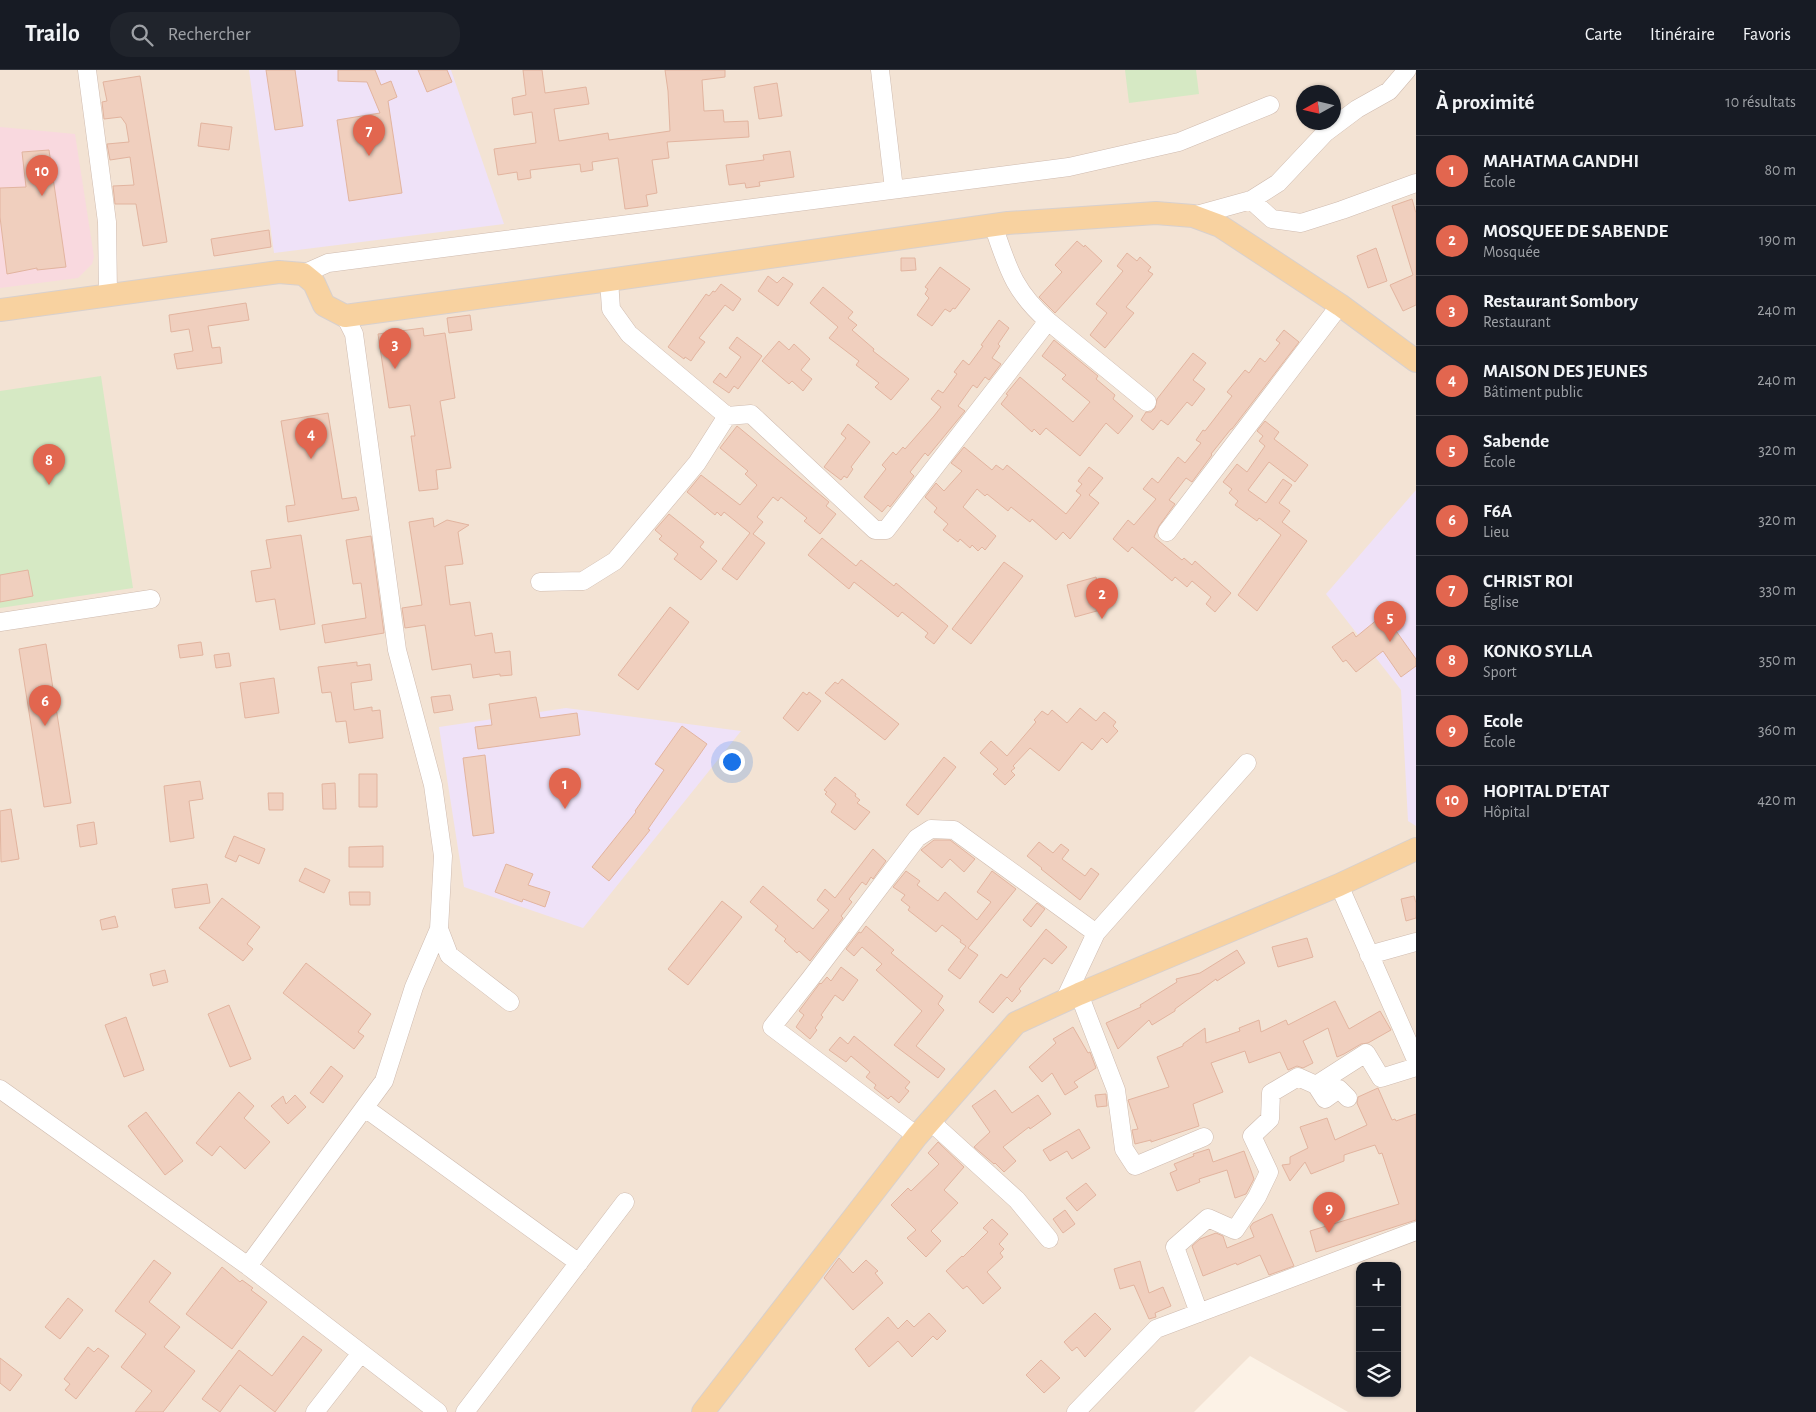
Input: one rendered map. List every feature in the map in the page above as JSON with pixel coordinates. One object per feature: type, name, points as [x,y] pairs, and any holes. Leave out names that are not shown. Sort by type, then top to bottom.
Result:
[{"type":"main road","points":[[0,310],[279,272],[303,274],[314,283],[324,305],[344,316],[993,225],[1156,213],[1192,216],[1220,226],[1340,305],[1416,361]]},
{"type":"main road","points":[[703,1412],[923,1128],[1016,1023],[1071,998],[1339,886],[1416,848]]},
{"type":"street","points":[[87,70],[107,222],[108,294]]},
{"type":"street","points":[[880,70],[894,189]]},
{"type":"street","points":[[1192,216],[1251,200],[1278,183],[1325,133],[1357,109],[1389,91],[1407,70]]},
{"type":"street","points":[[303,274],[328,263],[1078,165],[1179,142],[1270,105]]},
{"type":"street","points":[[1251,200],[1272,219],[1300,223],[1416,183]]},
{"type":"street","points":[[993,225],[1009,272],[1019,291],[1032,307],[1147,402]]},
{"type":"street","points":[[609,280],[611,309],[629,334],[727,416],[751,414],[875,530],[886,530],[1048,322]]},
{"type":"street","points":[[1167,532],[1340,305]]},
{"type":"street","points":[[248,1266],[384,1081],[414,987],[439,930],[443,856],[433,785],[396,650],[354,334],[344,316]]},
{"type":"street","points":[[540,582],[583,581],[615,561],[696,463],[727,416]]},
{"type":"street","points":[[0,622],[151,599]]},
{"type":"street","points":[[1204,1137],[1135,1166],[1124,1149],[1116,1090],[1071,998],[1096,933],[1247,763]]},
{"type":"street","points":[[1048,1238],[1017,1200],[923,1128],[772,1027],[917,838],[931,829],[954,830],[1096,933]]},
{"type":"street","points":[[1339,886],[1416,1060]]},
{"type":"street","points":[[439,930],[449,955],[510,1002]]},
{"type":"street","points":[[1369,955],[1416,942]]},
{"type":"street","points":[[1316,1085],[1366,1053],[1381,1078],[1416,1067]]},
{"type":"street","points":[[1199,1313],[1175,1247],[1208,1218],[1234,1230],[1257,1197],[1269,1172],[1252,1136],[1270,1119],[1271,1093],[1298,1077],[1316,1085],[1325,1099],[1339,1089],[1348,1098]]},
{"type":"street","points":[[0,1089],[248,1266],[438,1412]]},
{"type":"street","points":[[365,1108],[578,1263]]},
{"type":"street","points":[[465,1412],[625,1202]]},
{"type":"street","points":[[1076,1412],[1156,1329],[1416,1231]]},
{"type":"street","points":[[315,1412],[361,1353]]},
{"type":"shaded area","points":[[0,70],[1416,70],[1416,1412],[1348,1412],[1250,1356],[1194,1412],[0,1412]]},
{"type":"shaded area","points":[[249,70],[451,70],[504,224],[274,253]]},
{"type":"shaded area","points":[[0,127],[75,134],[94,257],[92,264],[78,278],[0,288]]},
{"type":"shaded area","points":[[1416,490],[1416,826],[1408,821],[1401,690],[1326,594]]},
{"type":"shaded area","points":[[566,708],[741,731],[583,928],[464,887],[439,727]]},
{"type":"green space","points":[[1125,70],[1196,70],[1199,94],[1129,103]]},
{"type":"green space","points":[[101,376],[133,588],[0,608],[0,391]]},
{"type":"building","points":[[266,70],[295,70],[303,126],[275,130]]},
{"type":"building","points":[[338,70],[375,70],[381,85],[391,81],[397,97],[388,101],[402,193],[349,201],[337,120],[380,113],[367,82],[338,81]]},
{"type":"building","points":[[418,70],[447,70],[452,82],[427,92]]},
{"type":"building","points":[[523,70],[542,70],[545,93],[586,87],[589,104],[554,109],[559,141],[608,133],[609,140],[670,131],[665,70],[725,70],[725,77],[702,80],[704,111],[723,110],[724,122],[748,121],[749,137],[667,142],[669,158],[652,160],[657,193],[646,195],[648,206],[625,209],[618,158],[592,162],[593,170],[581,172],[580,164],[530,170],[531,178],[518,180],[517,172],[498,175],[494,149],[536,143],[532,112],[514,115],[512,98],[526,95]]},
{"type":"building","points":[[140,76],[167,242],[143,246],[136,204],[115,204],[113,186],[134,185],[130,157],[110,160],[107,144],[129,142],[126,124],[121,117],[104,119],[102,102],[107,101],[103,82]]},
{"type":"building","points":[[777,83],[782,116],[759,119],[754,87]]},
{"type":"building","points":[[201,123],[232,127],[229,150],[198,146]]},
{"type":"building","points":[[49,150],[66,267],[37,270],[37,268],[7,274],[0,217],[0,188],[26,187],[22,152]]},
{"type":"building","points":[[790,151],[794,177],[759,182],[760,186],[746,188],[745,183],[729,185],[726,165],[764,160],[763,155]]},
{"type":"building","points":[[1412,199],[1416,213],[1416,305],[1403,311],[1390,285],[1413,275],[1392,206]]},
{"type":"building","points":[[269,230],[271,247],[214,256],[211,239]]},
{"type":"building","points":[[1077,241],[1084,247],[1085,245],[1102,261],[1055,313],[1039,297],[1062,272],[1055,265]]},
{"type":"building","points":[[1376,248],[1387,281],[1368,288],[1357,256]]},
{"type":"building","points":[[1127,253],[1137,261],[1140,257],[1151,267],[1148,271],[1153,274],[1126,307],[1134,313],[1105,348],[1090,335],[1107,313],[1096,304],[1123,271],[1117,266]]},
{"type":"building","points":[[901,258],[915,258],[916,270],[901,271]]},
{"type":"building","points":[[940,267],[970,289],[955,309],[953,308],[950,312],[945,309],[932,326],[917,315],[929,298],[925,294],[928,289],[925,287]]},
{"type":"building","points":[[768,276],[777,283],[783,277],[793,284],[778,306],[758,291]]},
{"type":"building","points":[[721,284],[741,299],[733,311],[725,305],[699,338],[705,342],[691,361],[685,357],[684,359],[668,347],[706,294],[709,296],[713,291],[715,292]]},
{"type":"building","points":[[823,287],[853,312],[848,318],[857,325],[852,330],[874,349],[873,351],[909,379],[891,400],[875,387],[879,383],[856,365],[859,361],[829,338],[838,327],[810,303]]},
{"type":"building","points":[[246,303],[249,320],[208,326],[212,348],[220,347],[222,363],[177,369],[174,354],[193,351],[189,329],[171,332],[169,315]]},
{"type":"building","points":[[470,315],[472,330],[449,333],[447,318]]},
{"type":"building","points":[[999,320],[1009,328],[998,344],[1000,346],[992,358],[1001,364],[989,380],[985,377],[977,388],[973,385],[958,406],[965,411],[928,456],[925,453],[910,472],[914,476],[890,507],[888,505],[882,512],[864,497],[886,469],[882,465],[893,452],[896,455],[903,447],[905,449],[934,416],[941,407],[931,399],[938,390],[943,393],[957,374],[954,372],[963,360],[969,365]]},
{"type":"building","points":[[423,328],[424,336],[445,333],[455,398],[440,401],[451,468],[436,470],[438,489],[419,491],[411,436],[415,436],[410,405],[389,408],[378,334]]},
{"type":"building","points":[[1284,330],[1299,342],[1211,454],[1192,482],[1186,478],[1169,500],[1175,504],[1159,526],[1154,537],[1182,560],[1184,558],[1192,565],[1195,561],[1231,593],[1215,612],[1206,604],[1211,597],[1192,581],[1187,587],[1175,577],[1172,581],[1132,547],[1128,552],[1113,539],[1128,520],[1134,525],[1156,499],[1143,489],[1152,478],[1158,483],[1178,457],[1185,463],[1201,443],[1196,440],[1203,430],[1205,431],[1232,396],[1227,392],[1245,370],[1249,373],[1260,358],[1265,362],[1280,343],[1276,340]]},
{"type":"building","points":[[737,337],[762,356],[738,389],[734,386],[729,393],[713,382],[720,373],[726,378],[741,357],[729,348]]},
{"type":"building","points":[[1054,340],[1098,376],[1096,379],[1115,395],[1113,399],[1133,416],[1118,434],[1106,423],[1080,456],[1046,428],[1040,435],[1034,429],[1032,432],[1001,404],[1008,395],[1006,394],[1020,377],[1073,422],[1090,402],[1062,379],[1066,375],[1042,356]]},
{"type":"building","points":[[779,341],[789,350],[794,344],[810,359],[801,370],[812,379],[803,391],[792,381],[789,384],[762,361]]},
{"type":"building","points":[[1193,353],[1206,363],[1193,380],[1205,389],[1192,406],[1187,402],[1168,425],[1161,420],[1153,430],[1141,420],[1146,412],[1151,412],[1155,408],[1157,399]]},
{"type":"building","points":[[328,413],[342,499],[356,497],[359,510],[288,522],[286,506],[295,505],[281,421]]},
{"type":"building","points":[[1265,421],[1279,432],[1274,439],[1308,465],[1295,482],[1269,462],[1248,490],[1266,503],[1283,479],[1292,485],[1279,503],[1290,511],[1282,522],[1307,541],[1257,611],[1238,595],[1281,535],[1259,518],[1257,521],[1235,505],[1238,501],[1229,493],[1232,489],[1223,482],[1237,464],[1247,472],[1265,446],[1259,441],[1263,436],[1257,431]]},
{"type":"building","points":[[848,424],[870,442],[851,467],[853,469],[847,478],[844,476],[841,480],[824,467],[846,438],[841,434]]},
{"type":"building","points":[[737,426],[829,502],[826,506],[836,514],[820,534],[804,521],[807,518],[781,497],[778,501],[773,497],[757,517],[763,522],[753,534],[765,543],[737,580],[722,569],[750,533],[724,512],[721,516],[717,512],[715,515],[687,492],[701,475],[740,505],[757,485],[745,474],[748,471],[720,448]]},
{"type":"building","points":[[964,447],[992,470],[996,465],[1003,470],[1007,465],[1066,514],[1081,495],[1076,491],[1082,484],[1078,481],[1089,467],[1103,478],[1089,495],[1099,503],[1070,539],[1063,532],[1056,540],[1032,519],[1030,522],[1011,507],[1008,511],[987,494],[985,496],[977,489],[963,507],[996,536],[985,550],[982,547],[978,551],[972,545],[970,548],[960,539],[958,542],[943,530],[948,524],[934,512],[937,508],[925,497],[936,483],[944,491],[962,471],[951,463]]},
{"type":"building","points":[[669,514],[704,542],[700,547],[717,561],[701,580],[674,559],[678,554],[659,539],[662,536],[655,530]]},
{"type":"building","points":[[433,518],[434,527],[447,520],[469,525],[458,532],[463,564],[445,566],[450,605],[470,602],[475,636],[492,633],[495,653],[510,651],[512,675],[500,676],[500,674],[473,678],[471,664],[432,670],[425,625],[405,628],[402,608],[422,605],[409,522]]},
{"type":"building","points":[[301,535],[315,624],[280,630],[275,599],[256,602],[251,571],[271,568],[266,540]]},
{"type":"building","points":[[371,536],[384,633],[325,643],[322,625],[366,618],[361,583],[353,584],[346,540]]},
{"type":"building","points":[[822,538],[856,566],[861,560],[894,586],[896,583],[948,626],[934,644],[925,637],[928,633],[902,612],[898,617],[854,582],[849,589],[808,555]]},
{"type":"building","points":[[1004,562],[1023,576],[971,644],[952,629]]},
{"type":"building","points":[[28,570],[33,596],[0,602],[0,575]]},
{"type":"building","points":[[1096,577],[1104,609],[1075,617],[1067,585]]},
{"type":"building","points":[[670,607],[689,622],[638,690],[618,675]]},
{"type":"building","points":[[1384,614],[1416,659],[1416,666],[1401,677],[1383,651],[1356,672],[1346,660],[1343,662],[1332,647],[1353,632],[1356,637]]},
{"type":"building","points":[[201,642],[203,655],[180,658],[178,645]]},
{"type":"building","points":[[46,644],[71,803],[44,807],[19,649]]},
{"type":"building","points":[[229,653],[231,666],[216,668],[214,655]]},
{"type":"building","points":[[357,662],[357,666],[370,664],[372,680],[351,683],[354,710],[372,707],[372,711],[380,710],[383,738],[349,743],[346,721],[336,722],[331,692],[322,693],[318,667]]},
{"type":"building","points":[[274,678],[279,713],[245,718],[240,683]]},
{"type":"building","points":[[842,679],[899,724],[885,740],[825,693],[835,682],[838,684]]},
{"type":"building","points":[[803,692],[807,695],[809,692],[821,701],[798,731],[783,718]]},
{"type":"building","points":[[450,695],[453,710],[434,713],[431,697]]},
{"type":"building","points":[[536,697],[540,718],[577,713],[580,735],[478,749],[475,727],[492,725],[489,704]]},
{"type":"building","points":[[1080,708],[1096,721],[1104,712],[1116,722],[1113,726],[1118,731],[1107,743],[1102,738],[1092,750],[1082,742],[1059,771],[1030,748],[1013,766],[1015,768],[1011,771],[1015,775],[1005,785],[993,774],[998,769],[980,753],[991,741],[1007,756],[1036,722],[1034,720],[1042,711],[1048,715],[1052,710],[1067,723]]},
{"type":"building","points":[[682,726],[707,744],[648,829],[650,830],[609,881],[592,867],[636,812],[664,770],[655,764]]},
{"type":"building","points":[[485,755],[494,833],[473,836],[463,758]]},
{"type":"building","points":[[944,757],[956,767],[918,815],[906,805]]},
{"type":"building","points":[[359,774],[377,774],[377,807],[359,807]]},
{"type":"building","points":[[835,777],[856,794],[855,796],[860,800],[857,803],[870,812],[855,830],[831,812],[836,804],[825,794],[827,792],[824,790]]},
{"type":"building","points":[[200,781],[203,799],[189,801],[194,838],[170,842],[164,786]]},
{"type":"building","points":[[335,783],[336,809],[323,809],[322,784]]},
{"type":"building","points":[[268,793],[283,793],[283,810],[269,810]]},
{"type":"building","points":[[11,809],[19,859],[1,862],[0,811]]},
{"type":"building","points":[[94,822],[97,844],[80,847],[77,825]]},
{"type":"building","points":[[234,836],[265,849],[259,864],[239,855],[236,862],[225,857]]},
{"type":"building","points":[[934,840],[950,840],[975,859],[964,872],[950,859],[942,868],[921,850]]},
{"type":"building","points":[[1039,842],[1053,853],[1061,844],[1069,850],[1062,859],[1085,876],[1091,868],[1099,874],[1080,900],[1027,856]]},
{"type":"building","points":[[383,846],[383,867],[349,867],[349,847]]},
{"type":"building","points":[[873,849],[886,861],[873,879],[871,877],[866,885],[862,882],[849,899],[852,902],[841,916],[843,918],[810,961],[799,951],[797,953],[784,941],[786,939],[775,930],[778,926],[750,902],[763,886],[813,929],[829,910],[817,900],[825,889],[835,898]]},
{"type":"building","points":[[506,864],[533,874],[528,885],[550,892],[545,907],[523,899],[522,902],[495,892]]},
{"type":"building","points":[[305,868],[330,880],[324,893],[299,881]]},
{"type":"building","points":[[906,871],[920,881],[917,885],[938,901],[945,892],[977,920],[991,902],[977,892],[992,871],[1016,889],[968,948],[978,955],[960,979],[948,970],[966,946],[942,925],[936,932],[908,910],[910,907],[901,900],[905,895],[893,887]]},
{"type":"building","points":[[207,884],[210,903],[175,908],[172,889]]},
{"type":"building","points":[[349,892],[370,892],[370,905],[350,905]]},
{"type":"building","points":[[1414,896],[1416,918],[1406,921],[1401,899]]},
{"type":"building","points":[[222,898],[260,927],[247,944],[253,949],[243,961],[199,928]]},
{"type":"building","points":[[722,901],[742,917],[688,985],[668,969]]},
{"type":"building","points":[[1037,903],[1045,909],[1031,927],[1023,920]]},
{"type":"building","points":[[115,916],[118,927],[102,930],[100,920]]},
{"type":"building","points":[[866,926],[894,950],[891,953],[943,996],[938,1004],[944,1010],[916,1046],[945,1069],[938,1078],[894,1045],[922,1011],[876,970],[882,964],[862,947],[854,956],[846,949]]},
{"type":"building","points":[[1046,929],[1067,947],[1052,964],[1044,958],[1019,989],[1021,991],[1012,1002],[1007,997],[993,1013],[979,1002],[1001,974],[1007,978]]},
{"type":"building","points":[[1307,938],[1313,957],[1278,967],[1272,947]]},
{"type":"building","points":[[1237,950],[1245,963],[1217,981],[1216,979],[1175,1009],[1175,1011],[1152,1025],[1149,1020],[1118,1049],[1106,1023],[1141,1007],[1140,1005],[1177,982],[1176,979],[1200,973]]},
{"type":"building","points":[[306,963],[371,1014],[358,1032],[364,1036],[354,1049],[283,993]]},
{"type":"building","points":[[841,967],[858,980],[843,1001],[835,995],[821,1015],[823,1017],[810,1039],[796,1027],[804,1015],[799,1011],[820,983],[827,977],[831,981]]},
{"type":"building","points":[[165,970],[168,982],[153,986],[150,974]]},
{"type":"building","points":[[1335,1001],[1349,1029],[1380,1011],[1391,1030],[1337,1057],[1328,1028],[1303,1041],[1313,1063],[1303,1068],[1297,1066],[1288,1070],[1280,1052],[1249,1063],[1245,1051],[1211,1063],[1223,1092],[1193,1104],[1199,1126],[1151,1142],[1151,1140],[1135,1144],[1132,1130],[1138,1129],[1128,1100],[1169,1087],[1157,1057],[1183,1046],[1183,1044],[1205,1028],[1206,1043],[1240,1031],[1239,1028],[1259,1020],[1261,1032],[1286,1020],[1288,1025]]},
{"type":"building","points":[[229,1005],[251,1059],[230,1067],[208,1014]]},
{"type":"building","points":[[126,1017],[144,1070],[124,1077],[105,1025]]},
{"type":"building","points":[[1073,1027],[1088,1053],[1090,1052],[1096,1068],[1074,1082],[1078,1087],[1065,1095],[1052,1073],[1042,1082],[1029,1067],[1056,1043],[1053,1039]]},
{"type":"building","points":[[854,1036],[910,1082],[905,1088],[909,1091],[899,1103],[891,1096],[888,1099],[874,1088],[876,1085],[866,1077],[870,1072],[851,1056],[846,1062],[829,1050],[840,1037],[848,1044]]},
{"type":"building","points":[[331,1066],[343,1076],[323,1103],[310,1093]]},
{"type":"building","points":[[1378,1088],[1392,1120],[1395,1119],[1396,1121],[1416,1114],[1416,1220],[1316,1252],[1310,1231],[1399,1204],[1382,1153],[1379,1154],[1375,1145],[1344,1155],[1344,1161],[1311,1174],[1305,1162],[1290,1181],[1282,1165],[1290,1164],[1290,1157],[1308,1148],[1300,1127],[1327,1118],[1335,1140],[1367,1125],[1357,1103],[1358,1097]]},
{"type":"building","points":[[995,1090],[1012,1113],[1038,1095],[1051,1114],[1030,1129],[1029,1127],[1003,1147],[1016,1161],[1004,1172],[974,1147],[990,1132],[972,1106]]},
{"type":"building","points":[[239,1092],[254,1106],[244,1118],[270,1142],[245,1169],[220,1146],[212,1156],[196,1143]]},
{"type":"building","points":[[1106,1094],[1107,1106],[1097,1107],[1095,1095]]},
{"type":"building","points":[[295,1095],[306,1107],[288,1124],[271,1106],[283,1096],[286,1104]]},
{"type":"building","points":[[146,1112],[183,1161],[165,1175],[128,1126]]},
{"type":"building","points":[[1079,1129],[1090,1148],[1072,1159],[1067,1151],[1050,1161],[1043,1150]]},
{"type":"building","points":[[938,1142],[964,1167],[944,1190],[958,1203],[931,1231],[941,1241],[926,1257],[907,1238],[916,1230],[891,1205],[908,1188],[911,1191],[939,1164],[928,1153]]},
{"type":"building","points":[[1209,1149],[1213,1162],[1244,1151],[1254,1179],[1246,1194],[1235,1198],[1227,1170],[1199,1179],[1200,1182],[1177,1191],[1170,1173],[1177,1170],[1174,1164],[1194,1156],[1193,1154]]},
{"type":"building","points":[[1086,1183],[1096,1195],[1077,1211],[1066,1198]]},
{"type":"building","points":[[1065,1210],[1075,1224],[1063,1233],[1053,1219]]},
{"type":"building","points":[[1272,1214],[1294,1266],[1269,1275],[1260,1255],[1203,1276],[1192,1246],[1200,1239],[1216,1233],[1223,1236],[1227,1248],[1254,1237],[1250,1227],[1253,1223]]},
{"type":"building","points":[[992,1219],[1008,1234],[999,1244],[1004,1249],[1000,1253],[1003,1257],[987,1272],[1001,1288],[983,1304],[967,1286],[963,1289],[946,1271],[988,1232],[983,1228]]},
{"type":"building","points":[[839,1258],[853,1273],[866,1260],[878,1271],[875,1273],[883,1283],[853,1310],[824,1278]]},
{"type":"building","points":[[154,1260],[171,1273],[149,1302],[180,1327],[164,1347],[195,1371],[163,1412],[135,1412],[152,1391],[121,1367],[146,1334],[115,1311]]},
{"type":"building","points":[[1140,1261],[1149,1293],[1163,1287],[1171,1306],[1155,1313],[1156,1317],[1149,1319],[1134,1285],[1120,1289],[1114,1269]]},
{"type":"building","points":[[222,1267],[240,1282],[242,1280],[253,1288],[251,1290],[267,1302],[232,1349],[186,1314]]},
{"type":"building","points":[[68,1298],[83,1310],[60,1339],[45,1327]]},
{"type":"building","points":[[929,1313],[946,1331],[937,1340],[933,1336],[912,1357],[898,1341],[869,1367],[855,1349],[888,1317],[898,1329],[907,1320],[914,1327]]},
{"type":"building","points":[[1095,1313],[1111,1329],[1085,1357],[1077,1347],[1072,1351],[1064,1342]]},
{"type":"building","points":[[303,1336],[322,1350],[275,1412],[240,1385],[220,1412],[202,1399],[239,1350],[272,1376]]},
{"type":"building","points":[[88,1347],[94,1352],[98,1348],[109,1356],[76,1399],[65,1390],[70,1384],[64,1379]]},
{"type":"building","points":[[0,1358],[22,1375],[10,1391],[0,1383]]},
{"type":"building","points":[[1041,1360],[1060,1378],[1044,1393],[1026,1375]]},
{"type":"place","name":"CHRIST ROI","points":[[369,156]]},
{"type":"place","name":"HOPITAL D'ETAT","points":[[42,196]]},
{"type":"place","name":"Restaurant Sombory","points":[[395,369]]},
{"type":"place","name":"MAISON DES JEUNES","points":[[311,459]]},
{"type":"place","name":"KONKO SYLLA","points":[[49,485]]},
{"type":"place","name":"MOSQUEE DE SABENDE","points":[[1102,619]]},
{"type":"place","name":"Sabende","points":[[1390,642]]},
{"type":"place","name":"F6A","points":[[45,726]]},
{"type":"place","name":"MAHATMA GANDHI","points":[[565,809]]},
{"type":"place","name":"Ecole","points":[[1329,1233]]}]
